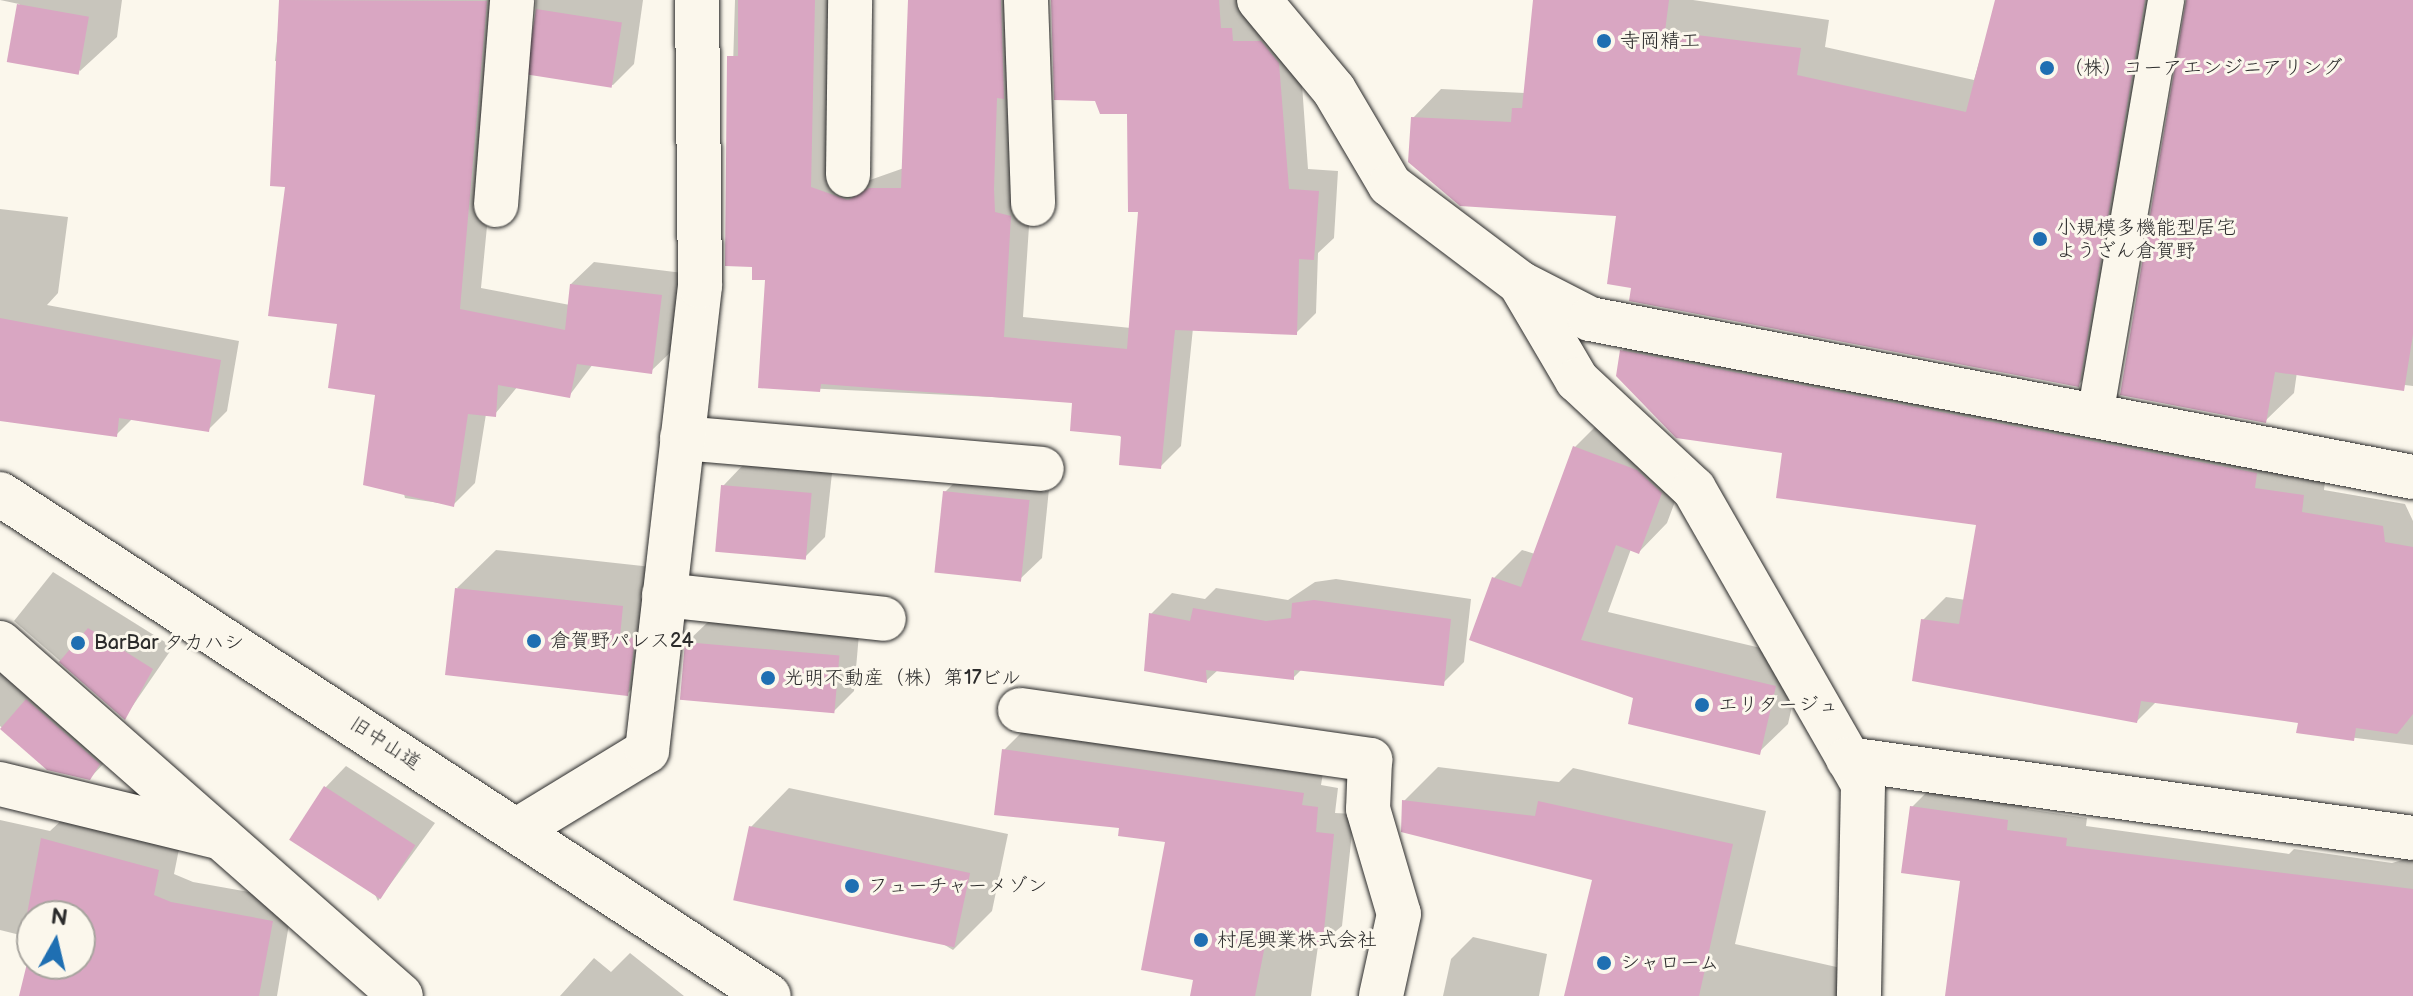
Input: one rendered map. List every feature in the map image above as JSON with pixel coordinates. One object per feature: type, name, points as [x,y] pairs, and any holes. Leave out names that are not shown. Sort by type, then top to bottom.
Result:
[{"type":"street","points":[[496,205],[512,0]]},
{"type":"street","points":[[517,830],[647,751],[700,286],[697,0]]},
{"type":"street","points":[[848,175],[850,0]]},
{"type":"street","points":[[1026,0],[1033,204]]},
{"type":"street","points":[[1259,0],[1334,90],[1390,185],[1520,283],[1590,319],[2413,477]]},
{"type":"street","points":[[1520,283],[1577,380],[1694,489],[1863,784],[1859,996]]},
{"type":"street","points":[[682,438],[1042,469]]},
{"type":"street","name":"旧中山道","points":[[0,494],[769,996]]},
{"type":"street","points":[[664,595],[884,619]]},
{"type":"street","points":[[0,643],[401,996]]},
{"type":"street","points":[[1020,710],[1370,760],[1368,809],[1399,914],[1381,996]]},
{"type":"street","points":[[1848,759],[2413,838]]},
{"type":"street","points":[[0,784],[227,840]]},
{"type":"lane","points":[[2095,416],[2166,0]]},
{"type":"building","points":[[279,0],[487,1],[460,309],[565,330],[570,284],[662,295],[652,374],[577,364],[570,398],[498,385],[496,417],[468,414],[454,507],[363,485],[375,395],[328,388],[337,324],[268,316],[285,187],[270,186]]},
{"type":"building","points":[[738,0],[815,0],[811,187],[848,200],[869,188],[901,188],[908,0],[1001,0],[1004,99],[997,98],[994,189],[995,212],[1011,216],[1004,337],[1127,349],[1138,212],[1128,212],[1127,114],[1100,114],[1095,101],[1054,100],[1051,0],[1219,0],[1221,28],[1232,28],[1233,41],[1261,41],[1279,63],[1289,189],[1319,191],[1314,260],[1299,259],[1297,335],[1175,330],[1161,469],[1119,465],[1121,436],[1070,431],[1072,403],[821,384],[820,392],[758,388],[765,280],[752,280],[752,267],[725,266],[727,56],[738,56]]},
{"type":"building","points":[[1533,0],[1669,0],[1665,31],[1801,48],[1797,75],[1966,112],[1995,0],[2145,0],[2079,387],[1629,301],[1631,288],[1607,284],[1616,216],[1460,206],[1408,162],[1411,117],[1511,122],[1512,108],[1522,108]]},
{"type":"building","points":[[2186,0],[2413,0],[2413,334],[2404,391],[2275,372],[2266,423],[2120,395]]},
{"type":"building","points":[[17,4],[89,17],[79,75],[7,62]]},
{"type":"building","points":[[536,9],[622,23],[612,88],[526,74]]},
{"type":"building","points":[[0,318],[221,360],[209,432],[119,418],[117,437],[0,421]]},
{"type":"building","points":[[1620,350],[2257,473],[2255,488],[2304,495],[2302,512],[2383,526],[2385,542],[2413,547],[2413,714],[2397,734],[2356,728],[2354,741],[2296,733],[2298,723],[2141,701],[2137,723],[1912,681],[1921,619],[1959,624],[1976,525],[1776,498],[1782,453],[1676,438],[1616,376]]},
{"type":"building","points":[[1573,446],[1637,470],[1662,493],[1639,554],[1616,545],[1581,640],[1776,686],[1760,755],[1628,724],[1633,698],[1469,640],[1492,577],[1521,587]]},
{"type":"building","points":[[721,485],[812,493],[806,560],[715,552]]},
{"type":"building","points":[[943,491],[1030,500],[1021,582],[934,573]]},
{"type":"building","name":"倉賀野パレス24","points":[[455,588],[623,606],[620,637],[635,638],[628,696],[445,675]]},
{"type":"building","points":[[1314,600],[1451,619],[1444,686],[1294,670],[1294,680],[1206,670],[1207,683],[1144,671],[1149,613],[1190,621],[1193,608],[1266,621],[1291,618],[1292,603]]},
{"type":"building","name":"BarBar タカハシ","points":[[88,628],[153,669],[125,720],[59,662]]},
{"type":"building","name":"光明不動産（株）第17ビル","points":[[685,642],[839,656],[834,713],[680,700]]},
{"type":"building","points":[[26,699],[100,764],[90,780],[47,770],[0,729]]},
{"type":"building","points":[[1002,749],[1304,793],[1302,805],[1318,807],[1316,832],[1334,834],[1322,949],[1267,935],[1255,996],[1190,996],[1193,980],[1141,970],[1165,842],[1118,836],[1119,828],[994,815]]},
{"type":"building","points":[[324,786],[415,845],[381,899],[289,840]]},
{"type":"building","points":[[1402,800],[1535,816],[1538,801],[1733,844],[1699,996],[1564,996],[1592,880],[1401,832]]},
{"type":"building","points":[[1910,806],[2008,820],[2007,830],[2067,838],[2066,846],[2413,889],[2413,996],[1945,996],[1960,881],[1901,873]]},
{"type":"building","name":"フューチャーメゾン","points":[[749,826],[970,873],[954,947],[733,900]]},
{"type":"building","points":[[41,838],[159,870],[154,895],[171,902],[273,921],[259,996],[19,996],[23,980],[96,980],[96,900],[30,900]]},
{"type":"place","name":"寺岡精工","points":[[1604,41]]},
{"type":"place","name":"（株）コーアエンジニアリング","points":[[2047,68]]},
{"type":"place","name":"小規模多機能型居宅 ようざん倉賀野","points":[[2040,239]]},
{"type":"place","name":"倉賀野パレス24","points":[[534,641]]},
{"type":"place","name":"BarBar タカハシ","points":[[78,643]]},
{"type":"place","name":"光明不動産（株）第17ビル","points":[[768,678]]},
{"type":"place","name":"エリタージュ","points":[[1702,705]]},
{"type":"place","name":"フューチャーメゾン","points":[[852,886]]},
{"type":"place","name":"村尾興業株式会社","points":[[1201,940]]},
{"type":"place","name":"シャローム","points":[[1604,963]]}]
